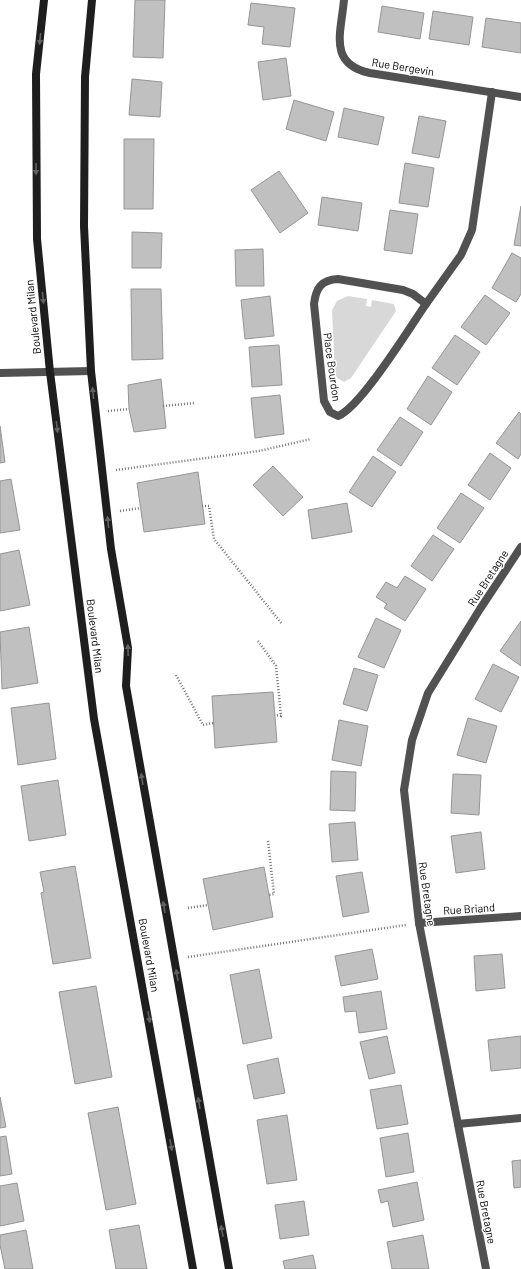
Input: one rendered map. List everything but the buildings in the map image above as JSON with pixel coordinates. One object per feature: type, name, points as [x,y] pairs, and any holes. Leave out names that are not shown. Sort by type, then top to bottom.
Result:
[{"type":"main road","name":"Boulevard Milan","points":[[44,0],[36,74],[37,239],[50,372],[94,719],[194,1269]]},
{"type":"main road","points":[[92,0],[85,77],[84,218],[91,371],[111,550],[128,648],[126,686],[229,1269]]},
{"type":"street","name":"Rue Bergevin","points":[[344,0],[341,52],[345,61],[354,68],[370,73],[521,97]]},
{"type":"street","name":"Place Bourdon","points":[[426,304],[413,294],[403,290],[338,280],[331,280],[321,284],[315,298],[315,318],[324,401],[330,412],[338,416],[356,402],[426,304],[461,255],[472,230],[492,92]]},
{"type":"street","points":[[0,373],[91,371]]},
{"type":"street","name":"Rue Bretagne","points":[[486,1269],[419,923],[404,790],[412,740],[428,694],[480,609],[521,547]]},
{"type":"street","name":"Rue Briand","points":[[419,923],[521,916]]},
{"type":"street","points":[[458,1124],[521,1118]]},
{"type":"path","points":[[163,406],[195,403]]},
{"type":"path","points":[[107,411],[130,409]]},
{"type":"path","points":[[114,471],[259,451],[311,439]]},
{"type":"path","points":[[202,506],[209,506],[214,539],[282,624]]},
{"type":"path","points":[[120,511],[140,508]]},
{"type":"path","points":[[258,641],[276,666],[281,716],[275,715]]},
{"type":"path","points":[[176,675],[202,725],[214,723]]},
{"type":"path","points":[[268,841],[274,894],[270,895]]},
{"type":"path","points":[[188,908],[208,905]]},
{"type":"path","points":[[174,959],[419,923]]},
{"type":"shaded area","points":[[348,296],[367,299],[366,306],[371,307],[372,300],[394,304],[396,311],[351,378],[344,382],[337,378],[335,374],[332,310],[337,301]]}]
